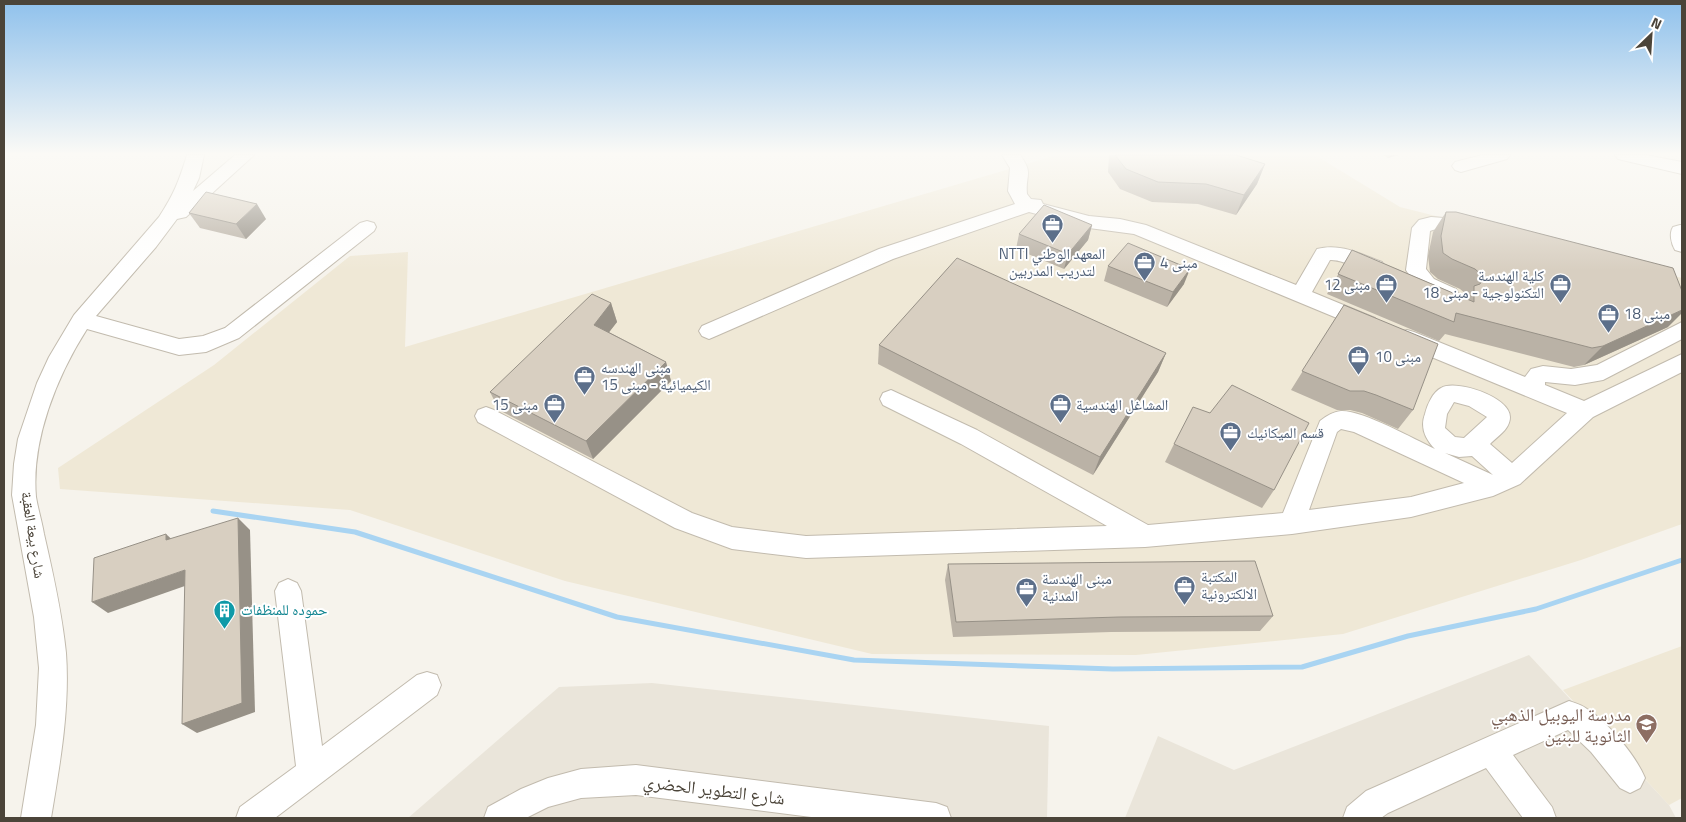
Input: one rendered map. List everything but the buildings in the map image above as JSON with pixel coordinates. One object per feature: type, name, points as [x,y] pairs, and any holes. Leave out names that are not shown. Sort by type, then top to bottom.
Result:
[{"type":"street","name":"شارع بيعة العقبة","points":[[159,230],[183,193]]},
{"type":"street","name":"شارع بيعة العقبة","points":[[36,818],[48,741],[53,668],[49,631],[24,491],[26,455],[34,422],[46,390],[81,320],[116,276],[159,230],[200,193]]},
{"type":"street","points":[[1018,193],[1020,200],[1034,206],[1089,222],[1120,224],[1139,229],[1585,411]]},
{"type":"street","points":[[709,331],[886,254],[1034,206]]},
{"type":"street","points":[[1457,297],[1433,288],[1418,275],[1415,266],[1421,228],[1427,224],[1437,223],[1486,236]]},
{"type":"street","points":[[81,320],[179,347],[206,344],[232,333],[367,227]]},
{"type":"street","points":[[1300,295],[1322,256],[1328,253],[1344,255],[1393,274]]},
{"type":"street","points":[[1533,390],[1534,381],[1538,375],[1550,374],[1570,377],[1594,375],[1604,372],[1682,330]]},
{"type":"street","points":[[486,416],[684,521],[732,538],[806,547],[1145,536],[1292,523],[1410,507],[1503,482],[1585,411],[1682,362]]},
{"type":"street","points":[[891,399],[916,413],[941,422],[1055,482],[1145,536]]},
{"type":"street","points":[[1292,523],[1328,427],[1333,422],[1340,420],[1362,425],[1503,482]]},
{"type":"street","points":[[1474,444],[1503,482]]},
{"type":"street","points":[[288,591],[311,772]]},
{"type":"street","points":[[251,818],[427,685]]},
{"type":"street","points":[[1358,818],[1377,802],[1563,717],[1575,716],[1586,725],[1630,778]]},
{"type":"street","points":[[1491,750],[1542,818]]},
{"type":"street","name":"شارع التطوير الحضري","points":[[499,818],[540,796],[571,784],[604,779],[636,780],[936,818]]},
{"type":"shaded area","points":[[927,193],[1378,193],[1400,207],[1682,278],[1682,524],[1581,560],[1343,634],[1136,655],[872,654],[565,581],[350,510],[60,489],[58,468],[214,365],[350,256],[408,252],[405,347]]},
{"type":"shaded area","name":"مدرسة اليوبيل الذهبي الثانوية للبنين","points":[[1682,646],[1682,798],[1669,805],[1563,690]]},
{"type":"shaded area","points":[[1529,655],[1669,805],[1676,818],[1125,818],[1158,736],[1234,770]]},
{"type":"shaded area","points":[[652,683],[1049,726],[1047,818],[408,818],[559,687]]},
{"type":"waterway","points":[[213,511],[355,532],[617,617],[854,660],[1113,669],[1302,667],[1408,636],[1536,609],[1682,560]]},
{"type":"place","name":"NTTI المعهد الوطني لتدريب المدربين","points":[[1052,244]]},
{"type":"place","name":"مبنى 4","points":[[1144,282]]},
{"type":"place","name":"مبنى 12","points":[[1386,304]]},
{"type":"place","name":"كلية الهندسة التكنولوجية - مبنى 18","points":[[1560,304]]},
{"type":"place","name":"مبنى 18","points":[[1608,333]]},
{"type":"place","name":"مبنى 10","points":[[1359,376]]},
{"type":"place","name":"مبنى الهندسه الكيميائية - مبنى 15","points":[[585,396]]},
{"type":"place","name":"مبنى 15","points":[[554,424]]},
{"type":"place","name":"المشاغل الهندسية","points":[[1060,424]]},
{"type":"place","name":"قسم الميكانيك","points":[[1231,452]]},
{"type":"place","name":"المكتبة الالكترونية","points":[[1185,605]]},
{"type":"place","name":"مبنى الهندسة المدنية","points":[[1026,607]]},
{"type":"place","name":"حموده للمنظفات","points":[[225,629]]},
{"type":"place","name":"مدرسة اليوبيل الذهبي الثانوية للبنين","points":[[1647,744]]}]
